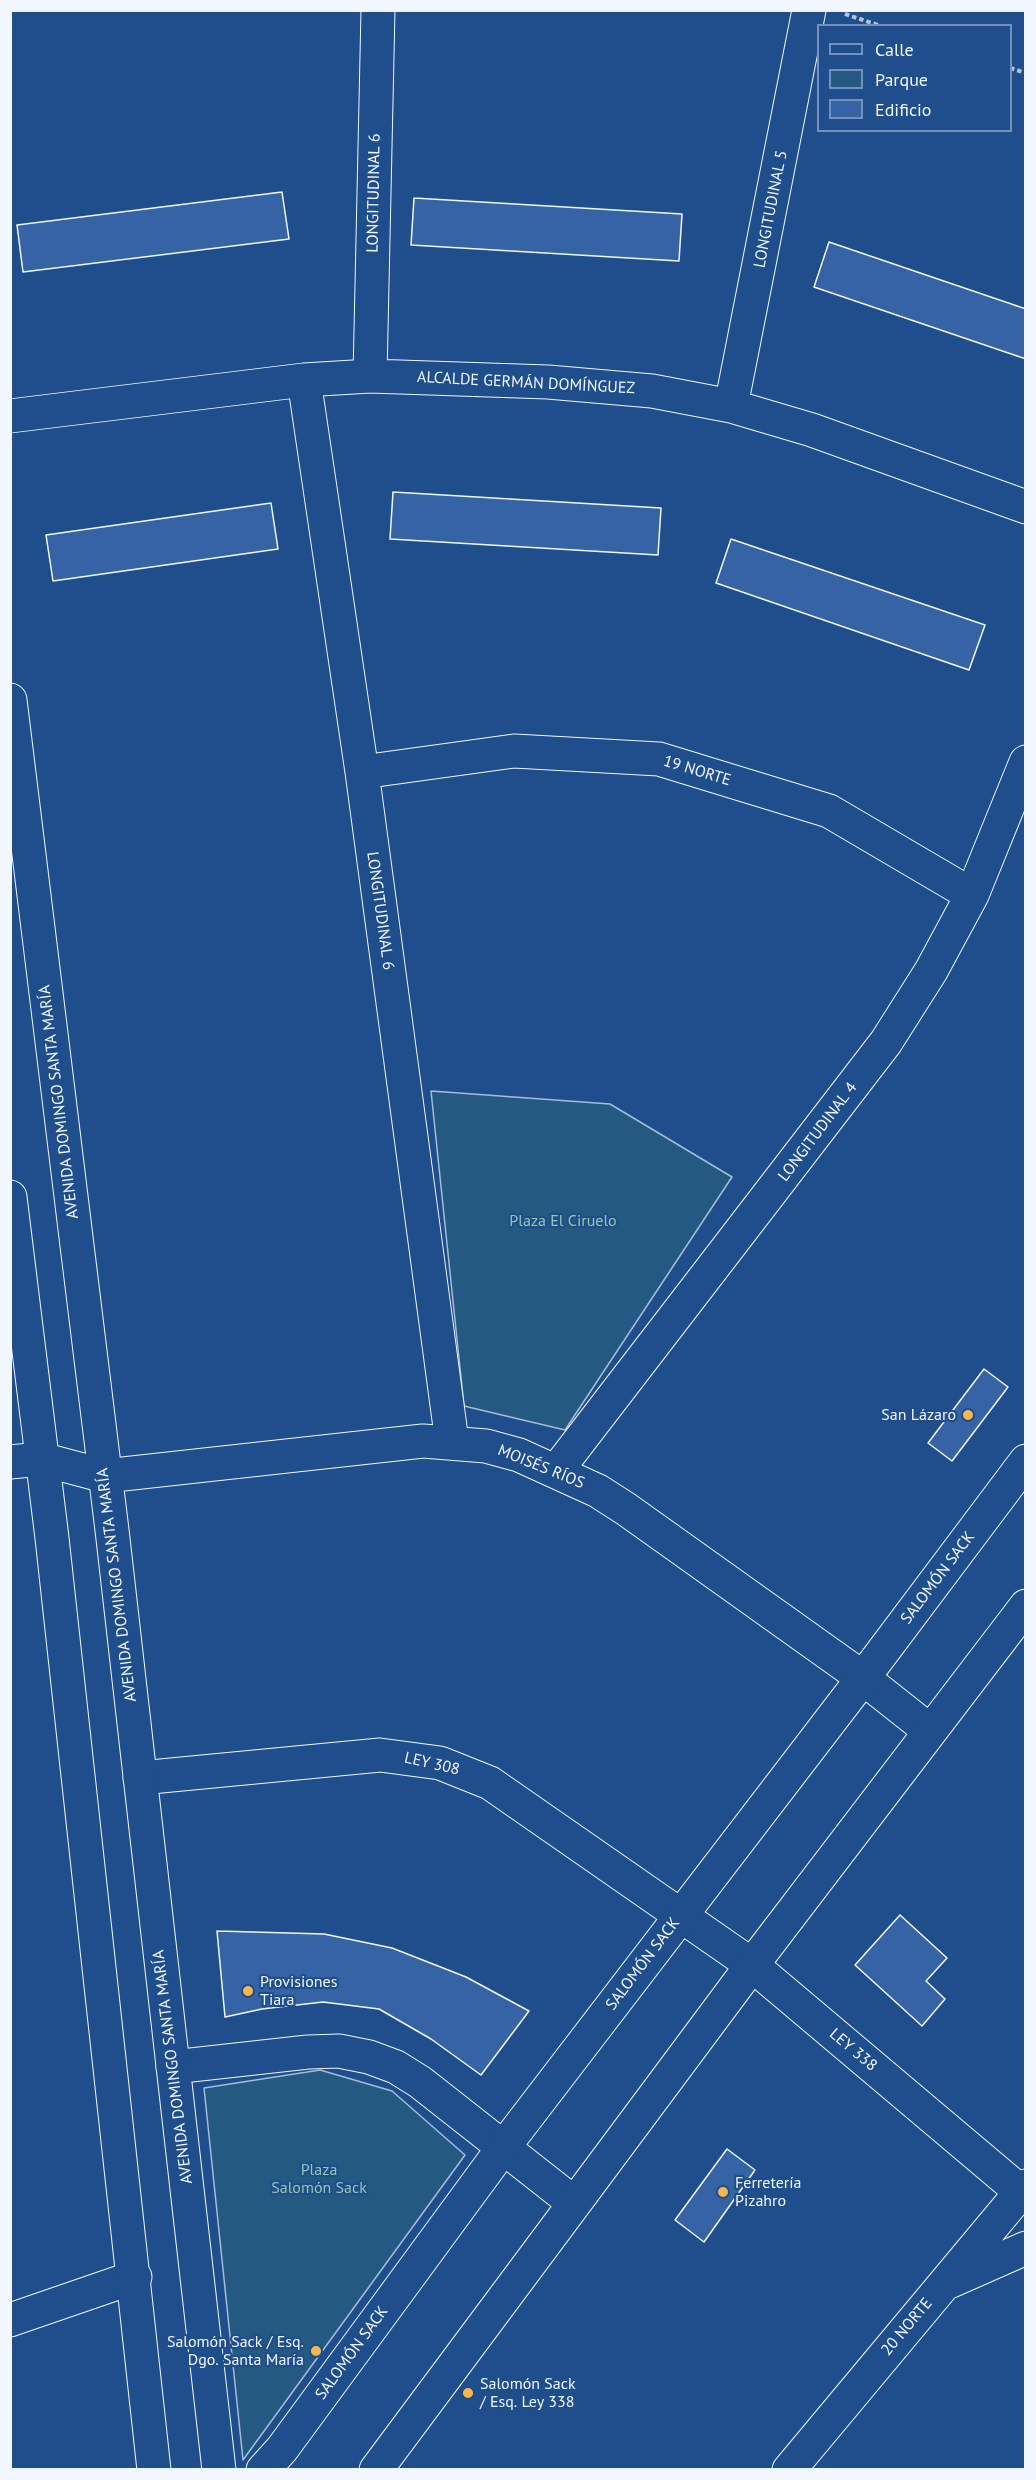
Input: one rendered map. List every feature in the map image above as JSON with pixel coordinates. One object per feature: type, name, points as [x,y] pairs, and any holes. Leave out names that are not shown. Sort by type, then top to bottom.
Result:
[{"type":"street","name":"LONGITUDINAL 6","points":[[370,376],[378,10]]},
{"type":"street","name":"LONGITUDINAL 5","points":[[731,406],[809,10]]},
{"type":"street","name":"ALCALDE GERMÁN DOMÍNGUEZ","points":[[10,416],[304,381],[370,376],[548,382],[652,391],[731,406],[812,430],[1026,507]]},
{"type":"street","name":"LONGITUDINAL 6","points":[[304,381],[362,772],[452,1442]]},
{"type":"street","name":"AVENIDA DOMINGO SANTA MARÍA","points":[[10,700],[105,1476],[219,2469]]},
{"type":"street","name":"19 NORTE","points":[[362,772],[514,751],[659,759],[829,811],[972,895]]},
{"type":"street","name":"LONGITUDINAL 4","points":[[557,1470],[886,1042],[932,971],[972,895],[1026,762]]},
{"type":"street","points":[[10,1197],[26,1460],[135,2277],[154,2469]]},
{"type":"street","name":"MOISÉS RÍOS","points":[[26,1460],[105,1476],[423,1440],[497,1449],[557,1470],[598,1491],[626,1509],[863,1678],[930,1731]]},
{"type":"street","name":"SALOMÓN SACK","points":[[263,2469],[282,2449],[503,2148],[1026,1461]]},
{"type":"street","points":[[376,2469],[752,1965],[1026,1606]]},
{"type":"street","name":"LEY 308","points":[[140,1778],[350,1756],[410,1757],[440,1763],[490,1783],[514,1797],[680,1917]]},
{"type":"street","name":"LEY 338","points":[[680,1917],[752,1965],[1023,2189]]},
{"type":"street","points":[[173,2067],[308,2052],[339,2051],[369,2057],[396,2067],[420,2082],[574,2204]]},
{"type":"street","name":"20 NORTE","points":[[789,2469],[1023,2189]]},
{"type":"street","points":[[942,2285],[1026,2248]]},
{"type":"street","points":[[10,2320],[135,2277]]},
{"type":"path","points":[[836,10],[875,24]]},
{"type":"green space","name":"Plaza El Ciruelo","points":[[431,1091],[610,1104],[732,1177],[565,1430],[464,1406]]},
{"type":"green space","name":"Plaza Salomón Sack","points":[[320,2070],[392,2091],[465,2155],[243,2460],[204,2088]]},
{"type":"building","points":[[282,192],[289,239],[23,272],[17,225]]},
{"type":"building","points":[[414,198],[682,214],[679,261],[411,245]]},
{"type":"building","points":[[829,242],[1026,309],[1026,359],[814,287]]},
{"type":"building","points":[[393,492],[661,508],[658,555],[390,539]]},
{"type":"building","points":[[271,503],[278,549],[53,581],[46,535]]},
{"type":"building","points":[[731,539],[985,625],[969,670],[716,583]]},
{"type":"building","name":"San Lázaro","points":[[984,1369],[1008,1387],[952,1461],[928,1443]]},
{"type":"building","points":[[900,1915],[947,1958],[926,1981],[945,1999],[922,2026],[855,1965]]},
{"type":"building","points":[[217,1931],[324,1934],[392,1948],[466,1977],[529,2011],[481,2075],[431,2039],[379,2009],[323,2002],[262,2009],[225,2017]]},
{"type":"building","points":[[727,2149],[755,2170],[704,2242],[675,2220]]},
{"type":"place","name":"San Lázaro","points":[[968,1415]]},
{"type":"place","name":"Provisiones Tiara","points":[[248,1991]]},
{"type":"place","name":"Ferretería Pizahro","points":[[723,2192]]},
{"type":"place","name":"Salomón Sack / Esq. Dgo. Santa María","points":[[316,2351]]},
{"type":"place","name":"Salomón Sack / Esq. Ley 338","points":[[468,2393]]}]
